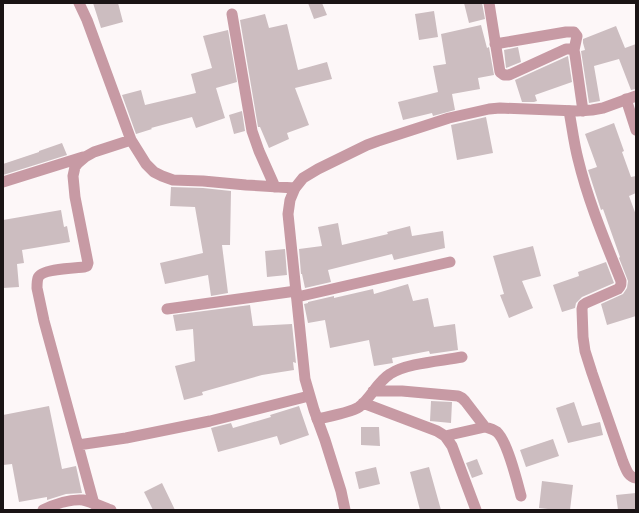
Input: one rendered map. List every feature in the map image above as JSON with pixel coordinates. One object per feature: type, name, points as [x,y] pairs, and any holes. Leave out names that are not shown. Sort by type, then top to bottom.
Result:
[{"type":"street","points":[[79,3],[87,20],[131,140],[146,164],[154,172],[173,180],[295,188]]},
{"type":"street","points":[[489,3],[500,72],[504,76],[566,49],[574,50]]},
{"type":"street","points":[[232,14],[252,131],[259,152],[275,187]]},
{"type":"street","points":[[495,44],[566,32],[574,32],[577,36],[574,50],[583,111]]},
{"type":"street","points":[[345,510],[341,491],[305,379],[288,214],[290,200],[295,188],[303,178],[318,169],[367,145],[449,118],[489,109],[500,108],[583,111],[603,108],[631,98],[636,130]]},
{"type":"street","points":[[570,111],[577,159],[593,211],[621,281],[621,287],[618,289],[586,303],[583,306],[583,337],[585,351],[623,462],[632,478],[636,478]]},
{"type":"street","points":[[94,504],[44,321],[37,288],[38,277],[42,273],[53,270],[84,268],[87,266],[88,263],[75,197],[73,176],[75,167],[85,157],[94,152],[131,140]]},
{"type":"street","points":[[3,182],[85,157]]},
{"type":"street","points":[[167,309],[296,294],[450,262]]},
{"type":"street","points":[[317,419],[358,408],[383,380],[397,370],[409,366],[462,357]]},
{"type":"street","points":[[373,391],[402,391],[458,396],[465,401],[485,427]]},
{"type":"street","points":[[78,446],[204,422],[310,396]]},
{"type":"street","points":[[363,403],[437,431],[445,436],[452,446],[476,510]]},
{"type":"street","points":[[445,436],[485,427],[496,431],[507,449],[521,496]]},
{"type":"street","points":[[43,510],[57,504],[83,500],[111,510]]},
{"type":"building","points":[[93,3],[118,3],[123,22],[101,28]]},
{"type":"building","points":[[308,3],[322,3],[327,15],[314,19]]},
{"type":"building","points":[[464,3],[482,3],[485,19],[469,23]]},
{"type":"building","points":[[434,11],[438,37],[419,40],[415,14]]},
{"type":"building","points":[[265,14],[269,28],[287,24],[298,70],[327,62],[332,79],[295,88],[309,125],[287,133],[289,139],[269,148],[260,127],[258,127],[240,20]]},
{"type":"building","points":[[481,25],[487,48],[489,47],[494,75],[478,78],[480,89],[452,94],[455,110],[433,116],[432,113],[403,120],[398,102],[438,92],[433,66],[446,64],[441,34]]},
{"type":"building","points":[[616,26],[625,48],[636,44],[636,89],[631,90],[619,59],[594,66],[600,101],[589,103],[581,51],[585,50],[583,39]]},
{"type":"building","points":[[228,30],[237,82],[216,88],[225,118],[196,128],[192,117],[151,128],[152,129],[136,134],[122,95],[141,90],[145,105],[196,93],[191,74],[212,68],[203,36]]},
{"type":"building","points":[[518,47],[521,62],[506,68],[504,50]]},
{"type":"building","points":[[568,56],[572,82],[535,95],[537,101],[522,102],[515,80]]},
{"type":"building","points":[[242,111],[245,131],[234,134],[229,115]]},
{"type":"building","points":[[486,117],[493,153],[457,160],[451,125]]},
{"type":"building","points":[[614,123],[631,177],[636,176],[636,193],[629,196],[636,215],[636,316],[607,325],[601,304],[623,294],[627,288],[628,281],[603,209],[601,210],[588,170],[597,167],[585,134]]},
{"type":"building","points":[[62,143],[67,155],[3,175],[3,164]]},
{"type":"building","points":[[171,187],[231,191],[230,245],[222,245],[228,293],[211,296],[208,275],[165,284],[160,263],[203,253],[195,207],[170,206]]},
{"type":"building","points":[[61,210],[64,227],[67,226],[70,242],[22,250],[24,263],[17,264],[19,287],[3,288],[3,220]]},
{"type":"building","points":[[338,223],[342,245],[388,234],[387,232],[410,226],[412,236],[443,231],[445,248],[394,260],[392,254],[328,270],[331,282],[305,288],[301,274],[299,249],[322,246],[318,227]]},
{"type":"building","points":[[533,246],[541,276],[522,281],[533,308],[509,318],[500,295],[504,294],[493,256]]},
{"type":"building","points":[[285,249],[287,275],[267,277],[265,251]]},
{"type":"building","points":[[606,262],[614,283],[582,297],[576,303],[575,308],[562,312],[553,285],[579,276],[578,272]]},
{"type":"building","points":[[408,284],[413,301],[428,298],[434,327],[455,324],[458,350],[430,354],[429,351],[392,358],[393,363],[374,366],[369,340],[330,348],[325,320],[308,323],[304,304],[308,302],[373,289],[374,294]]},
{"type":"building","points":[[250,305],[253,326],[292,324],[296,363],[293,362],[294,370],[262,375],[202,392],[203,395],[184,400],[175,366],[195,361],[193,329],[176,331],[173,315]]},
{"type":"building","points":[[431,401],[452,402],[451,423],[430,421]]},
{"type":"building","points":[[574,402],[582,426],[600,422],[603,435],[568,443],[556,408]]},
{"type":"building","points":[[49,406],[62,469],[76,466],[82,493],[66,494],[47,500],[47,497],[19,502],[12,464],[3,465],[3,415]]},
{"type":"building","points":[[299,406],[309,435],[280,445],[277,436],[218,452],[211,428],[231,423],[233,428],[271,417],[270,415]]},
{"type":"building","points":[[361,427],[379,427],[380,446],[361,445]]},
{"type":"building","points":[[553,439],[559,456],[526,467],[520,450]]},
{"type":"building","points":[[477,459],[483,474],[472,478],[466,463]]},
{"type":"building","points":[[376,467],[380,484],[359,489],[355,472]]},
{"type":"building","points":[[429,467],[441,510],[420,510],[410,472]]},
{"type":"building","points":[[542,481],[573,485],[570,510],[539,508]]},
{"type":"building","points":[[162,483],[175,510],[153,510],[144,492]]},
{"type":"building","points":[[636,493],[636,510],[618,510],[616,495]]}]
